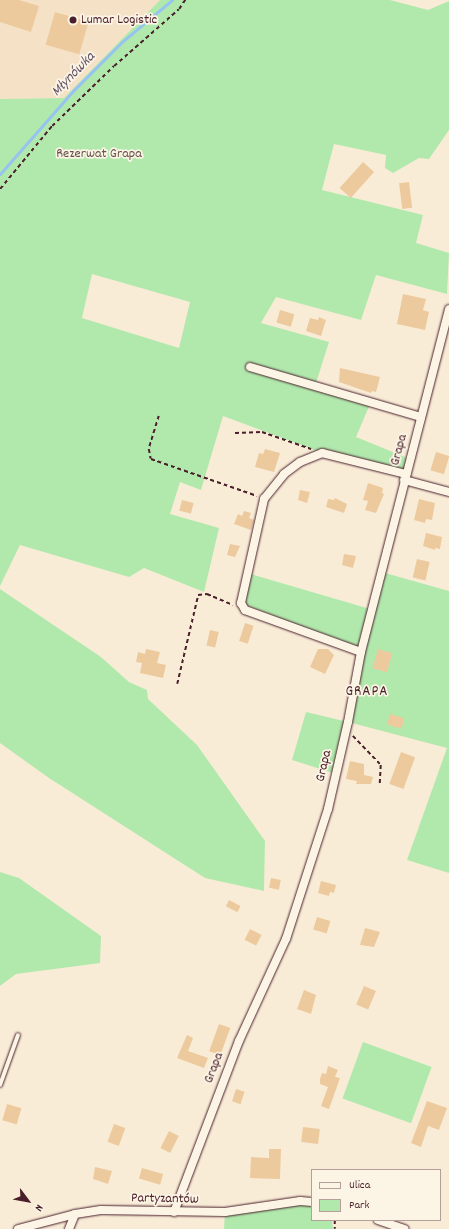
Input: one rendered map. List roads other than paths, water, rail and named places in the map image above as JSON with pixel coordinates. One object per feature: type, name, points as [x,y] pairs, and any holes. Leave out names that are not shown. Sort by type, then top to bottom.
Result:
[{"type":"street","name":"Grapa","points":[[174,1212],[239,1041],[286,939],[328,809],[361,652],[449,309]]},
{"type":"street","points":[[250,367],[421,417]]},
{"type":"street","points":[[361,652],[245,610],[241,603],[264,499],[284,474],[300,462],[322,453],[405,477],[449,492]]},
{"type":"street","name":"Partyzantów","points":[[18,1229],[75,1214],[100,1210],[225,1212],[300,1201],[311,1202]]},
{"type":"street","points":[[70,1229],[75,1214]]},
{"type":"street","points":[[381,1221],[404,1229]]},
{"type":"lane","points":[[0,1085],[18,1035]]},
{"type":"waterway","name":"Młynówka","points":[[0,174],[73,91],[122,42],[172,0]]},
{"type":"place","name":"Lumar Logistic","points":[[73,20]]},
{"type":"district","name":"GRAPA","points":[[367,693]]},
{"type":"park label","name":"Rezerwat Grapa","points":[[99,154]]}]
